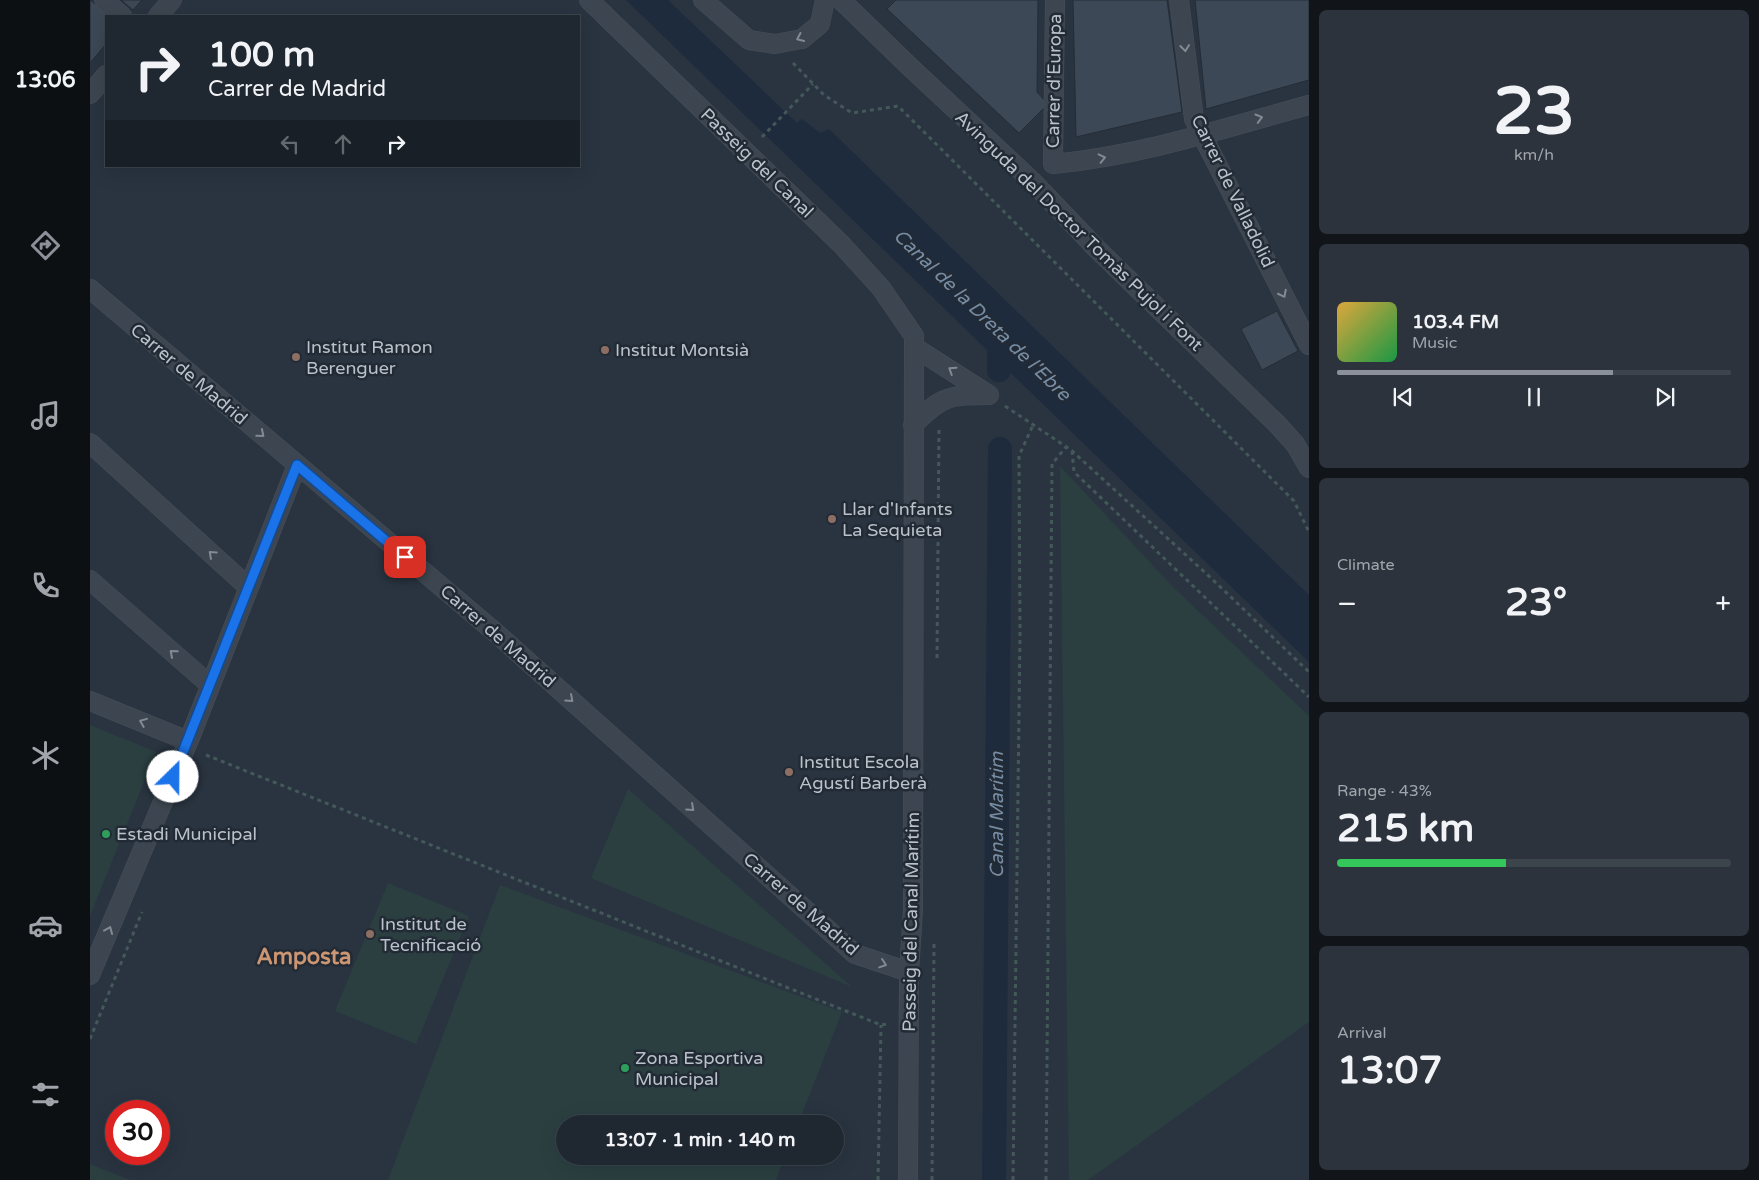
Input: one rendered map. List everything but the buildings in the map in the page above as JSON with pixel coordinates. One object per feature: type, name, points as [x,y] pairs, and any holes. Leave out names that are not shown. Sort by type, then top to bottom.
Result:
[{"type":"street","points":[[104,0],[121,15]]},
{"type":"street","points":[[159,15],[172,0]]},
{"type":"street","name":"Passeig del Canal","points":[[589,0],[842,244],[881,288],[914,341]]},
{"type":"street","points":[[703,0],[748,40],[775,44],[802,39],[820,24],[825,0]]},
{"type":"street","name":"Avinguda del Doctor Tomàs Pujol i Font","points":[[840,0],[1032,181],[1096,248],[1278,425],[1295,444],[1309,468]]},
{"type":"street","name":"Carrer d'Europa","points":[[1032,181],[1053,164],[1055,0]]},
{"type":"street","name":"Carrer de Valladolid","points":[[1179,0],[1194,119],[1309,345]]},
{"type":"street","points":[[90,94],[105,77]]},
{"type":"street","points":[[1053,164],[1092,160],[1202,134],[1309,104]]},
{"type":"street","name":"Carrer de Madrid","points":[[90,289],[496,633],[855,954],[909,972]]},
{"type":"street","points":[[914,341],[989,395]]},
{"type":"street","name":"Passeig del Canal Marítim","points":[[908,1180],[909,972],[913,909],[914,341]]},
{"type":"street","points":[[914,424],[929,409],[950,396],[989,395]]},
{"type":"street","points":[[90,443],[248,587]]},
{"type":"street","points":[[90,975],[188,741],[297,465]]},
{"type":"street","points":[[90,580],[210,685]]},
{"type":"street","points":[[90,701],[188,741]]},
{"type":"path","points":[[775,44],[824,96],[852,113],[898,106],[1294,501],[1309,532]]},
{"type":"path","points":[[761,138],[813,84]]},
{"type":"path","points":[[989,395],[1072,450],[1211,578],[1309,672]]},
{"type":"path","points":[[1013,1180],[1020,636],[1019,456],[1033,425]]},
{"type":"path","points":[[1046,1180],[1052,464],[1066,447]]},
{"type":"path","points":[[1072,450],[1074,472],[1309,697]]},
{"type":"path","points":[[201,763],[204,754],[881,1025],[933,1025]]},
{"type":"path","points":[[90,1039],[142,911]]},
{"type":"path","points":[[878,1180],[881,1025]]},
{"type":"green space","points":[[1060,466],[1172,586],[1309,716],[1309,1022],[1088,1180],[1069,1180]]},
{"type":"green space","name":"Estadi Municipal","points":[[90,725],[156,752],[90,916]]},
{"type":"green space","points":[[628,789],[852,987],[591,878]]},
{"type":"green space","points":[[388,883],[469,916],[416,1044],[335,1011]]},
{"type":"green space","name":"Zona Esportiva Municipal","points":[[500,885],[842,1012],[802,1115],[556,1115],[556,1165],[782,1165],[776,1180],[388,1180]]},
{"type":"green space","points":[[90,1164],[130,1180],[90,1180]]},
{"type":"water","name":"Canal de la Dreta de l'Ebre","points":[[626,0],[668,0],[797,123],[802,119],[820,133],[829,129],[1309,595],[1309,662]]},
{"type":"waterway","name":"Canal Marítim","points":[[999,331],[999,370]]},
{"type":"waterway","name":"Canal Marítim","points":[[994,1180],[1000,449]]},
{"type":"place","name":"Institut Montsià","points":[[605,350]]},
{"type":"place","name":"Institut Ramon Berenguer","points":[[296,357]]},
{"type":"place","name":"Llar d'Infants La Sequieta","points":[[832,519]]},
{"type":"place","name":"Institut Escola Agustí Barberà","points":[[789,772]]},
{"type":"place","name":"Estadi Municipal","points":[[106,834]]},
{"type":"place","name":"Institut de Tecnificació","points":[[370,934]]},
{"type":"place","name":"Zona Esportiva Municipal","points":[[625,1068]]},
{"type":"district","name":"Amposta","points":[[304,957]]},
{"type":"route","points":[[173,777],[297,465],[405,557]]}]
